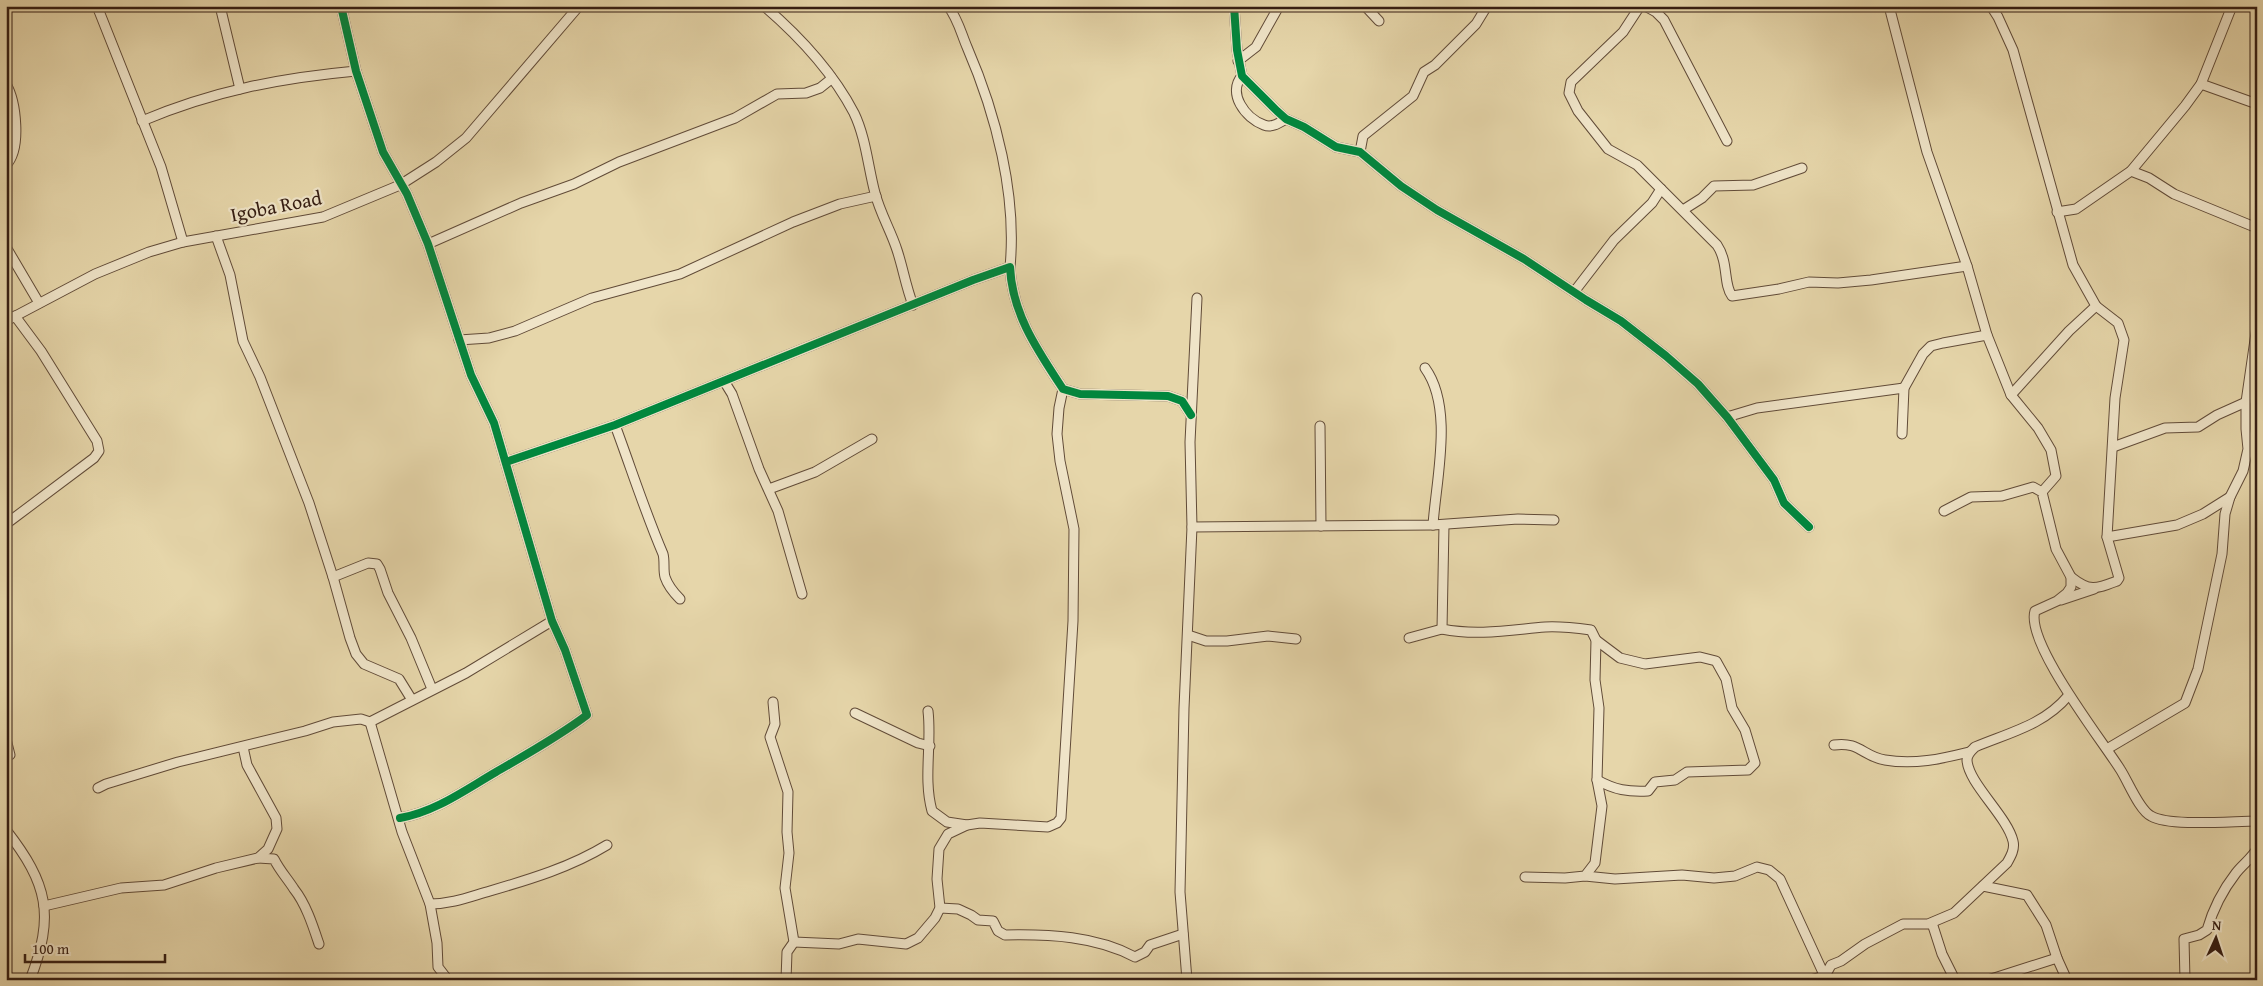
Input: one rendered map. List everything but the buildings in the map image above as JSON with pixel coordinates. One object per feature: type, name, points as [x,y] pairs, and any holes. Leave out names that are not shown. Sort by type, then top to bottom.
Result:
[{"type":"street","points":[[97,6],[171,197],[183,242]]},
{"type":"street","points":[[220,6],[240,89]]},
{"type":"street","points":[[341,6],[356,71],[383,152],[400,185],[407,194],[428,244],[471,375],[494,423],[552,621],[565,650],[588,715],[534,752],[468,790],[414,816],[400,818]]},
{"type":"street","points":[[764,6],[780,19],[788,31],[814,55],[831,77],[854,114],[862,135],[876,196],[898,252],[913,305]]},
{"type":"street","points":[[948,6],[956,16],[975,65],[997,132],[1012,220],[1011,288],[1024,325],[1035,346],[1064,389],[1080,394],[1168,396],[1182,401],[1192,415]]},
{"type":"street","points":[[1234,6],[1238,61],[1242,76],[1286,119],[1304,127],[1336,147],[1360,152],[1401,186],[1437,210],[1524,259],[1621,321],[1689,374],[1727,417],[1774,480],[1784,503],[1809,527]]},
{"type":"street","points":[[1238,61],[1256,47],[1279,6]]},
{"type":"street","points":[[1365,6],[1379,22]]},
{"type":"street","points":[[1342,148],[1363,136],[1413,96],[1424,72],[1435,65],[1476,24],[1487,6]]},
{"type":"street","points":[[1640,6],[1623,32],[1571,82],[1568,93],[1578,111],[1608,149],[1637,165],[1683,210],[1723,254],[1728,289],[1732,296],[1779,289],[1809,282],[1838,283],[1871,280],[1967,266]]},
{"type":"street","points":[[1645,6],[1656,12],[1664,20],[1727,141]]},
{"type":"street","points":[[1889,6],[1927,152],[1967,266],[1987,336],[2012,395],[2038,428],[2051,450],[2055,462],[2056,476],[2042,492]]},
{"type":"street","points":[[1991,6],[2013,50],[2073,265],[2096,306],[2118,323],[2124,340],[2115,398],[2107,538],[2119,578],[2117,582],[2057,601],[2035,611],[2032,619],[2068,696],[2078,705],[2145,812],[2152,817],[2166,821],[2257,821]]},
{"type":"street","points":[[2058,212],[2076,209],[2131,171],[2201,84],[2232,6]]},
{"type":"street","name":"Igoba Road","points":[[6,321],[123,262],[149,252],[183,242],[323,217],[400,185],[436,162],[466,138],[578,7]]},
{"type":"street","points":[[142,121],[189,102],[240,89],[256,87],[296,76],[356,71]]},
{"type":"street","points":[[1242,76],[1237,82],[1235,91],[1239,104],[1250,116],[1265,126],[1275,125],[1286,119]]},
{"type":"street","points":[[428,244],[530,200],[574,184],[619,162],[735,118],[777,94],[813,91],[830,80],[831,77]]},
{"type":"street","points":[[6,84],[14,102],[15,129],[14,154],[6,165]]},
{"type":"street","points":[[2201,84],[2257,104]]},
{"type":"street","points":[[1360,152],[1363,136]]},
{"type":"street","points":[[1683,210],[1702,198],[1714,186],[1753,185],[1802,168]]},
{"type":"street","points":[[2131,171],[2149,178],[2174,194],[2257,228]]},
{"type":"street","points":[[1574,292],[1614,240],[1652,203],[1661,189]]},
{"type":"street","points":[[459,340],[490,338],[514,331],[592,298],[680,274],[793,222],[840,204],[876,196]]},
{"type":"street","points":[[216,236],[230,275],[244,341],[278,420],[309,503],[333,577],[340,608],[356,654],[364,664],[399,679],[412,700]]},
{"type":"street","points":[[6,247],[39,303]]},
{"type":"street","points":[[506,462],[615,425],[973,280],[1010,267]]},
{"type":"street","points":[[1187,980],[1180,892],[1192,527],[1192,415],[1197,298]]},
{"type":"street","points":[[2012,395],[2069,331],[2096,306]]},
{"type":"street","points":[[6,524],[94,458],[99,451],[97,441],[40,351],[15,316]]},
{"type":"street","points":[[2107,749],[2186,703],[2189,697],[2198,669],[2222,554],[2225,514],[2230,497],[2243,471],[2248,449],[2246,402],[2257,326]]},
{"type":"street","points":[[1902,434],[1904,388],[1912,372],[1931,346],[1987,336]]},
{"type":"street","points":[[1425,368],[1433,379],[1437,392],[1440,422],[1440,464],[1435,494],[1433,525]]},
{"type":"street","points":[[724,381],[732,394],[759,469],[769,489],[783,528],[802,594]]},
{"type":"street","points":[[1727,417],[1757,408],[1904,388]]},
{"type":"street","points":[[928,711],[930,746],[927,780],[932,811],[947,822],[967,825],[990,823],[1048,827],[1057,823],[1061,818],[1063,805],[1073,621],[1074,529],[1060,460],[1057,434],[1059,408],[1064,389]]},
{"type":"street","points":[[2113,447],[2165,428],[2198,427],[2246,402]]},
{"type":"street","points":[[615,425],[639,488],[654,538],[664,556],[665,576],[670,588],[680,599]]},
{"type":"street","points":[[1320,426],[1321,526]]},
{"type":"street","points":[[769,489],[815,472],[872,439]]},
{"type":"street","points":[[1944,511],[1971,497],[2002,496],[2033,487],[2042,492],[2056,549],[2071,577],[2083,586],[2094,589]]},
{"type":"street","points":[[2107,538],[2177,525],[2203,514],[2230,497]]},
{"type":"street","points":[[1192,527],[1444,525],[1518,519],[1554,520]]},
{"type":"street","points":[[1442,629],[1444,525]]},
{"type":"street","points":[[333,577],[368,563],[377,564],[432,689]]},
{"type":"street","points":[[2057,601],[2070,590],[2071,577]]},
{"type":"street","points":[[98,788],[178,762],[333,722],[361,719],[370,722],[466,673],[552,621]]},
{"type":"street","points":[[1409,638],[1442,629],[1464,633],[1504,632],[1547,627],[1578,628],[1591,630],[1596,640],[1620,658],[1645,664],[1700,657],[1716,661],[1726,679],[1732,708],[1746,730],[1755,764],[1748,770],[1688,772],[1675,780],[1655,782],[1648,791],[1627,792],[1612,789],[1597,780]]},
{"type":"street","points":[[1188,635],[1206,641],[1228,642],[1268,636],[1296,639]]},
{"type":"street","points":[[1585,876],[1595,863],[1602,806],[1597,780],[1599,708],[1595,680],[1596,640]]},
{"type":"street","points":[[1834,745],[1846,743],[1883,760],[1930,762],[1969,752],[2029,726],[2060,706],[2068,696]]},
{"type":"street","points":[[774,702],[775,724],[770,737],[788,792],[787,832],[789,853],[785,888],[794,942],[787,952],[786,980]]},
{"type":"street","points":[[855,713],[888,730],[930,746]]},
{"type":"street","points":[[370,722],[400,818],[402,832],[430,904],[437,943],[438,967],[448,980]]},
{"type":"street","points":[[6,739],[10,755]]},
{"type":"street","points":[[243,746],[247,765],[276,818],[278,828],[268,849],[258,858]]},
{"type":"street","points":[[1826,978],[1831,965],[1903,924],[1932,923],[1954,913],[2008,863],[2013,854],[2013,842],[2005,824],[1981,789],[1969,766],[1967,759],[1969,752]]},
{"type":"street","points":[[794,942],[839,944],[858,940],[906,944],[918,938],[935,918],[940,908],[937,879],[939,849],[948,834],[967,825]]},
{"type":"street","points":[[6,830],[36,874],[44,906],[42,942],[30,980]]},
{"type":"street","points":[[430,904],[459,901],[514,885],[576,863],[607,845]]},
{"type":"street","points":[[2185,980],[2184,939],[2199,936],[2207,930],[2212,912],[2223,892],[2237,871],[2249,862],[2257,849]]},
{"type":"street","points":[[44,906],[121,888],[164,884],[216,868],[258,858],[274,859],[279,870],[299,896],[313,924],[318,944]]},
{"type":"street","points":[[1524,877],[1565,878],[1585,876],[1615,879],[1682,875],[1714,878],[1735,876],[1751,868],[1762,867],[1780,879],[1826,978]]},
{"type":"street","points":[[1983,886],[2027,895],[2046,925],[2067,980]]},
{"type":"street","points":[[940,908],[971,914],[978,920],[993,920],[998,931],[1006,936],[1092,940],[1116,947],[1135,957],[1145,952],[1150,945],[1183,934]]},
{"type":"street","points":[[1932,923],[1942,954],[1955,980]]},
{"type":"street","points":[[1988,980],[2057,958]]},
{"type":"street","points":[[1810,980],[1826,978]]},
{"type":"cycle path","points":[[341,6],[356,71],[383,152],[407,194],[428,244],[471,375],[494,423],[552,621],[565,650],[587,715],[565,731],[438,806],[400,818]]},
{"type":"cycle path","points":[[1234,6],[1237,50],[1242,76],[1277,111],[1286,119],[1304,127],[1336,147],[1360,152],[1401,186],[1437,210],[1524,259],[1621,321],[1666,356],[1698,384],[1727,417],[1774,480],[1784,503],[1809,527]]},
{"type":"cycle path","points":[[506,462],[615,425],[973,280],[1010,267],[1012,284],[1021,316],[1044,361],[1063,389],[1080,394],[1168,396],[1182,401],[1191,415]]}]
